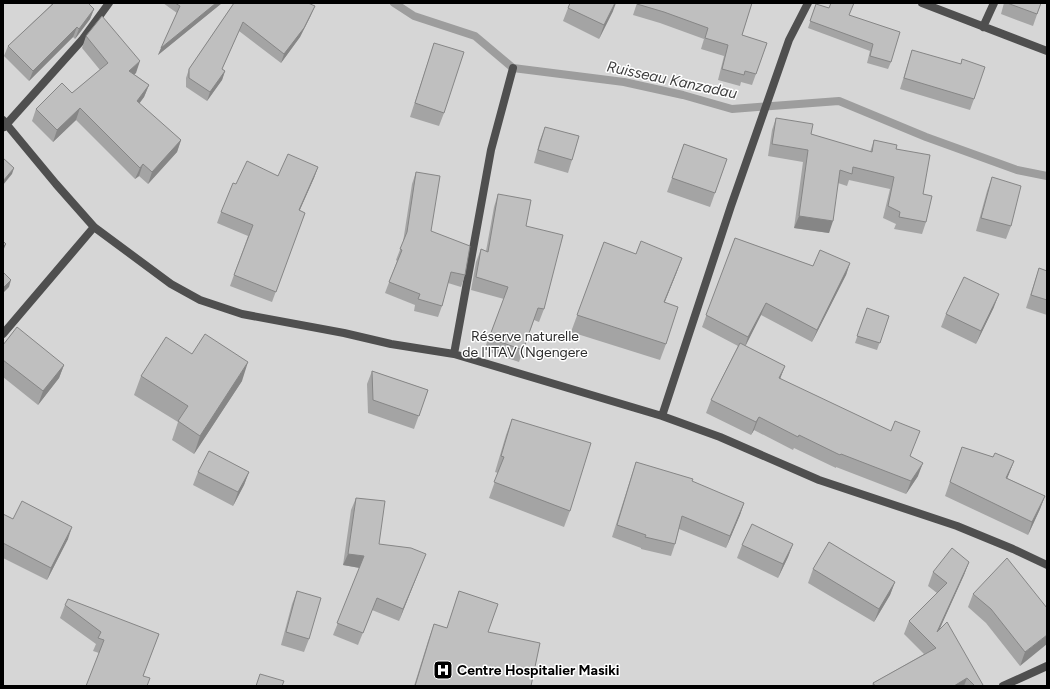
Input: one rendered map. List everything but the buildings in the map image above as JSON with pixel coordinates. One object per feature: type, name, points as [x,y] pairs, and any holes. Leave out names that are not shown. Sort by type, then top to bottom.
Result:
[{"type":"street","points":[[109,3],[82,40],[4,124],[94,227],[171,284],[200,300],[242,314],[391,344],[454,354],[662,416],[720,437],[819,480],[957,526],[1047,565]]},
{"type":"street","points":[[662,416],[731,206],[789,40],[808,3]]},
{"type":"street","points":[[922,3],[1047,51]]},
{"type":"street","points":[[984,27],[994,3]]},
{"type":"street","points":[[454,354],[491,150],[513,68]]},
{"type":"street","points":[[3,334],[94,227]]},
{"type":"street","points":[[1003,686],[1047,666]]},
{"type":"green space","name":"Réserve naturelle de l'ITAV (Ngengere","points":[[3,3],[1047,3],[1047,686],[3,686]]},
{"type":"waterway","name":"Ruisseau Kanzadau","points":[[394,3],[414,16],[475,36],[513,68],[624,82],[683,95],[732,109],[839,101],[926,137],[1017,170],[1047,176]]},
{"type":"place","name":"Centre Hospitalier Masiki","points":[[443,670]]}]
